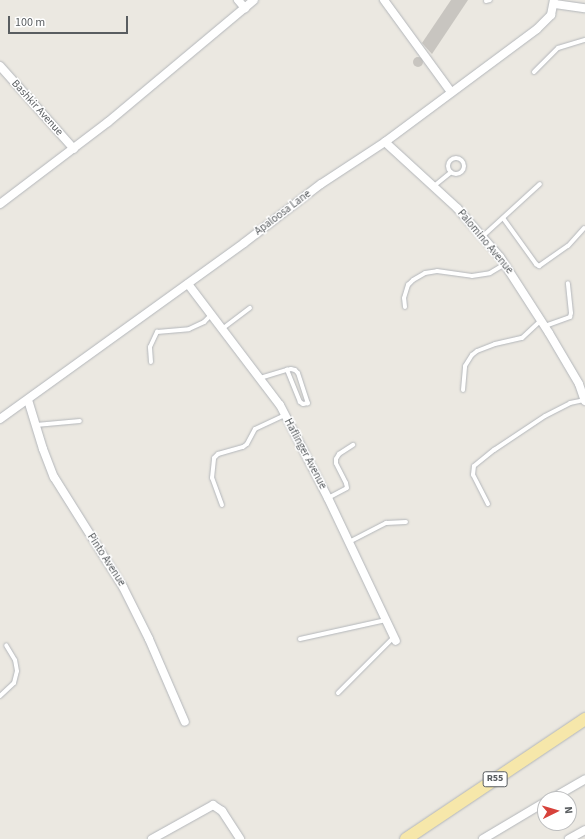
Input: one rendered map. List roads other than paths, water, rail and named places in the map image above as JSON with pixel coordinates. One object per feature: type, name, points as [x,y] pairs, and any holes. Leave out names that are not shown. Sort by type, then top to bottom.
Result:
[{"type":"main road","name":"R55","points":[[406,839],[585,719]]},
{"type":"street","points":[[238,0],[244,8]]},
{"type":"street","points":[[0,204],[74,149],[254,0]]},
{"type":"street","points":[[384,0],[451,92]]},
{"type":"street","points":[[555,2],[585,8]]},
{"type":"street","name":"Apaloosa Lane","points":[[0,419],[188,284],[321,184],[385,142],[548,20],[554,11],[555,2]]},
{"type":"street","name":"Bashkir Avenue","points":[[0,66],[74,149]]},
{"type":"street","name":"Palomino Avenue","points":[[385,142],[434,186],[483,236],[506,264],[579,384],[584,398]]},
{"type":"street","name":"Haflinger Avenue","points":[[188,284],[260,378],[285,415],[328,498],[395,639]]},
{"type":"street","name":"Pinto Avenue","points":[[28,400],[43,449],[54,477],[123,587],[149,639],[185,722]]},
{"type":"street","points":[[564,791],[585,779]]},
{"type":"street","points":[[152,839],[213,805],[222,812],[240,839]]},
{"type":"street","points":[[483,839],[537,807]]},
{"type":"street","points":[[569,839],[585,830]]},
{"type":"lane","points":[[534,72],[558,48],[585,40]]},
{"type":"lane","points":[[454,158],[461,159],[464,162],[464,170],[458,174],[451,172],[447,166],[448,162],[454,158]]},
{"type":"lane","points":[[434,186],[451,172]]},
{"type":"lane","points":[[483,236],[540,184]]},
{"type":"lane","points":[[503,218],[539,266],[568,246],[584,228]]},
{"type":"lane","points":[[405,307],[404,298],[408,286],[413,280],[425,273],[437,271],[472,276],[490,273],[506,264]]},
{"type":"lane","points":[[463,390],[465,366],[472,355],[477,351],[495,344],[522,338],[543,323],[570,317],[568,283]]},
{"type":"lane","points":[[222,329],[250,308]]},
{"type":"lane","points":[[151,362],[151,342],[157,332],[189,329],[204,322],[212,315]]},
{"type":"lane","points":[[260,378],[287,370],[291,369],[298,373],[308,403],[303,404],[300,402],[287,370]]},
{"type":"lane","points":[[488,504],[473,475],[474,466],[494,450],[545,416],[570,403],[584,398]]},
{"type":"lane","points":[[222,505],[212,478],[214,458],[218,454],[243,447],[247,444],[255,429],[285,415]]},
{"type":"lane","points":[[36,425],[80,421]]},
{"type":"lane","points":[[328,498],[346,488],[346,483],[336,463],[336,459],[339,454],[353,444]]},
{"type":"lane","points":[[349,542],[386,523],[406,522]]},
{"type":"lane","points":[[300,639],[386,620]]},
{"type":"lane","points":[[338,693],[395,639]]},
{"type":"lane","points":[[0,696],[14,684],[17,672],[15,660],[6,645]]}]
